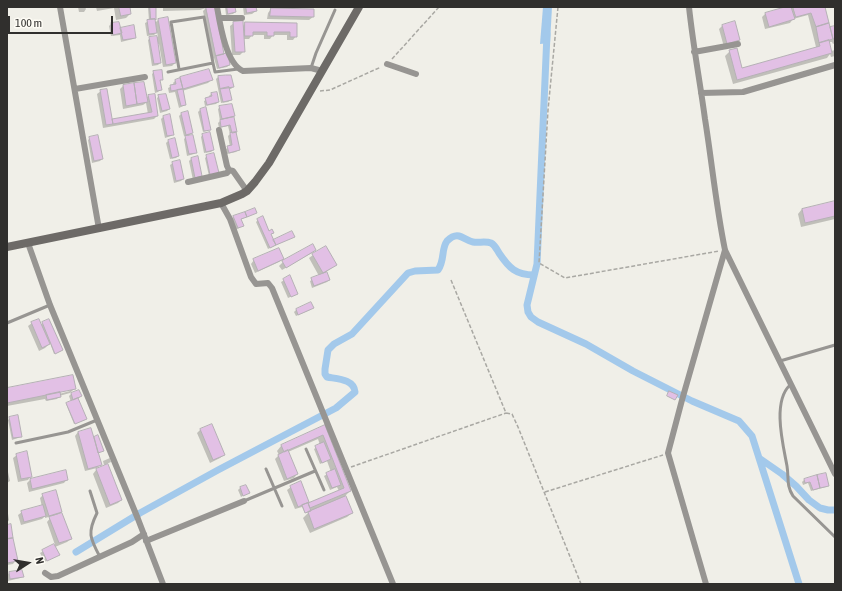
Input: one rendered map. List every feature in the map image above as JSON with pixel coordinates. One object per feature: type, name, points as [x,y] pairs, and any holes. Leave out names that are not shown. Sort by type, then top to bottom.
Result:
[{"type":"street","points":[[60,7],[99,229]]},
{"type":"street","points":[[216,7],[224,41],[238,69],[243,72],[311,68],[322,71]]},
{"type":"street","points":[[7,247],[221,203],[247,191],[269,163],[359,7]]},
{"type":"street","points":[[688,7],[718,216],[725,250],[835,474]]},
{"type":"street","points":[[219,18],[242,18]]},
{"type":"street","points":[[694,52],[738,44]]},
{"type":"street","points":[[387,64],[416,74]]},
{"type":"street","points":[[701,93],[743,92],[835,65]]},
{"type":"street","points":[[75,89],[145,77]]},
{"type":"street","points":[[219,130],[227,166],[229,170],[233,171],[247,191]]},
{"type":"street","points":[[188,182],[227,173],[229,170]]},
{"type":"street","points":[[221,203],[230,219],[251,277],[256,284],[268,284],[272,288],[393,584]]},
{"type":"street","points":[[28,243],[50,305],[138,519],[163,584]]},
{"type":"street","points":[[706,584],[668,453],[725,250]]},
{"type":"street","points":[[146,541],[244,501]]},
{"type":"street","points":[[45,573],[52,577],[58,576],[132,542],[144,534]]},
{"type":"lane","points":[[311,68],[335,10]]},
{"type":"lane","points":[[179,70],[170,22],[204,17],[215,72],[238,69]]},
{"type":"lane","points":[[168,72],[213,63]]},
{"type":"lane","points":[[7,323],[50,305]]},
{"type":"lane","points":[[780,361],[835,345]]},
{"type":"lane","points":[[790,385],[785,390],[782,399],[780,420],[780,434],[788,474],[787,481],[789,489],[793,496],[835,537]]},
{"type":"lane","points":[[16,443],[68,432],[97,420]]},
{"type":"lane","points":[[306,449],[324,490]]},
{"type":"lane","points":[[266,470],[282,506]]},
{"type":"lane","points":[[244,501],[316,471]]},
{"type":"lane","points":[[90,491],[97,513],[92,523],[90,538],[100,557]]},
{"type":"path","points":[[310,92],[330,90],[387,64],[439,7]]},
{"type":"path","points":[[558,7],[548,110],[539,263],[565,278],[725,250]]},
{"type":"path","points":[[451,280],[506,413]]},
{"type":"path","points":[[346,469],[506,413],[512,414],[581,584]]},
{"type":"path","points":[[544,492],[668,453]]},
{"type":"water","points":[[543,7],[552,7],[550,43],[540,44]]},
{"type":"building","points":[[119,7],[130,7],[131,14],[121,16]]},
{"type":"building","points":[[150,7],[156,7],[156,20],[151,19]]},
{"type":"building","points":[[206,7],[215,7],[224,54],[216,56]]},
{"type":"building","points":[[227,7],[235,7],[236,12],[228,14]]},
{"type":"building","points":[[246,7],[256,7],[257,11],[247,13]]},
{"type":"building","points":[[785,7],[791,7],[795,19],[769,27],[765,13]]},
{"type":"building","points":[[793,7],[825,7],[829,23],[816,27],[811,13],[796,17]]},
{"type":"building","points":[[271,8],[314,9],[314,17],[270,16]]},
{"type":"building","points":[[168,17],[176,63],[166,65],[158,19]]},
{"type":"building","points":[[155,19],[157,33],[149,34],[147,20]]},
{"type":"building","points":[[243,21],[245,52],[235,52],[233,22]]},
{"type":"building","points":[[735,21],[740,40],[727,44],[722,25]]},
{"type":"building","points":[[119,22],[122,33],[113,35],[111,23]]},
{"type":"building","points":[[245,22],[297,23],[297,37],[290,37],[290,32],[274,32],[274,36],[267,36],[267,32],[253,32],[253,36],[245,36]]},
{"type":"building","points":[[829,23],[833,39],[819,43],[816,27]]},
{"type":"building","points":[[134,25],[136,38],[123,40],[120,28]]},
{"type":"building","points":[[835,26],[835,39],[833,39],[830,27]]},
{"type":"building","points":[[157,36],[161,63],[154,64],[149,37]]},
{"type":"building","points":[[829,40],[832,53],[737,80],[729,50],[737,48],[742,68],[820,46],[819,43]]},
{"type":"building","points":[[228,53],[230,65],[219,68],[216,56]]},
{"type":"building","points":[[209,69],[213,80],[183,89],[180,77]]},
{"type":"building","points":[[162,70],[163,80],[160,80],[162,90],[157,91],[153,71]]},
{"type":"building","points":[[231,75],[234,87],[220,89],[218,76]]},
{"type":"building","points":[[180,78],[183,89],[171,91],[170,85],[176,84],[175,80]]},
{"type":"building","points":[[144,82],[148,102],[137,104],[134,83]]},
{"type":"building","points":[[134,83],[137,104],[126,106],[123,85]]},
{"type":"building","points":[[229,87],[232,100],[223,102],[220,89]]},
{"type":"building","points":[[107,89],[113,124],[106,125],[100,90]]},
{"type":"building","points":[[183,89],[186,105],[181,106],[177,90]]},
{"type":"building","points":[[217,92],[219,102],[207,105],[205,98],[212,96],[211,93]]},
{"type":"building","points":[[155,94],[158,116],[113,124],[112,119],[152,112],[148,95]]},
{"type":"building","points":[[166,94],[170,109],[162,111],[158,95]]},
{"type":"building","points":[[232,104],[235,116],[222,119],[219,106]]},
{"type":"building","points":[[206,107],[211,130],[204,131],[200,109]]},
{"type":"building","points":[[188,111],[193,133],[186,135],[181,113]]},
{"type":"building","points":[[170,114],[174,135],[167,136],[163,116]]},
{"type":"building","points":[[234,117],[237,132],[232,133],[230,125],[221,127],[220,120]]},
{"type":"building","points":[[210,132],[214,150],[206,152],[202,134]]},
{"type":"building","points":[[236,132],[240,150],[229,153],[227,146],[232,145],[230,133]]},
{"type":"building","points":[[98,135],[103,159],[94,161],[89,137]]},
{"type":"building","points":[[193,135],[197,153],[189,154],[185,136]]},
{"type":"building","points":[[175,138],[179,156],[172,158],[168,140]]},
{"type":"building","points":[[214,153],[219,173],[210,175],[206,155]]},
{"type":"building","points":[[198,156],[202,176],[195,178],[191,158]]},
{"type":"building","points":[[180,160],[184,179],[176,181],[172,162]]},
{"type":"building","points":[[835,201],[835,216],[805,223],[802,209]]},
{"type":"building","points":[[255,208],[257,213],[247,217],[245,212]]},
{"type":"building","points":[[245,212],[247,217],[241,219],[244,226],[238,228],[233,216]]},
{"type":"building","points":[[263,216],[269,231],[272,229],[274,233],[271,234],[276,245],[270,248],[257,219]]},
{"type":"building","points":[[292,231],[295,237],[276,245],[273,240]]},
{"type":"building","points":[[313,244],[316,250],[286,268],[282,261]]},
{"type":"building","points":[[326,246],[337,265],[323,273],[312,254]]},
{"type":"building","points":[[279,248],[284,259],[258,271],[253,259]]},
{"type":"building","points":[[327,272],[330,280],[314,286],[311,278]]},
{"type":"building","points":[[290,275],[298,294],[291,297],[283,279]]},
{"type":"building","points":[[311,302],[314,308],[298,315],[296,309]]},
{"type":"building","points":[[39,319],[50,344],[42,348],[31,322]]},
{"type":"building","points":[[49,319],[63,350],[55,354],[42,322]]},
{"type":"building","points":[[73,375],[76,389],[7,403],[7,388]]},
{"type":"building","points":[[79,390],[82,396],[73,400],[71,393]]},
{"type":"building","points":[[669,391],[678,395],[675,400],[667,396]]},
{"type":"building","points":[[60,392],[61,397],[47,400],[46,395]]},
{"type":"building","points":[[78,398],[87,419],[75,424],[66,403]]},
{"type":"building","points":[[18,415],[22,437],[13,438],[9,417]]},
{"type":"building","points":[[212,424],[225,455],[213,460],[200,429]]},
{"type":"building","points":[[325,425],[351,491],[310,508],[308,503],[344,488],[323,435],[284,452],[281,445]]},
{"type":"building","points":[[91,428],[102,465],[88,469],[78,432]]},
{"type":"building","points":[[98,435],[104,451],[98,453],[94,437]]},
{"type":"building","points":[[324,442],[331,459],[322,463],[315,446]]},
{"type":"building","points":[[288,450],[298,474],[287,479],[278,455]]},
{"type":"building","points":[[27,451],[32,477],[21,479],[16,454]]},
{"type":"building","points":[[108,464],[122,500],[110,505],[96,469]]},
{"type":"building","points":[[335,469],[341,485],[332,488],[326,473]]},
{"type":"building","points":[[66,470],[68,480],[32,489],[30,479]]},
{"type":"building","points":[[826,473],[829,486],[820,488],[817,475]]},
{"type":"building","points":[[817,475],[820,488],[813,490],[810,482],[805,483],[804,479]]},
{"type":"building","points":[[301,481],[309,502],[298,507],[290,486]]},
{"type":"building","points":[[246,485],[250,493],[243,496],[240,487]]},
{"type":"building","points":[[56,490],[62,512],[49,516],[42,494]]},
{"type":"building","points":[[346,496],[353,513],[314,529],[308,512]]},
{"type":"building","points":[[308,503],[311,511],[305,513],[302,505]]},
{"type":"building","points":[[43,505],[46,516],[24,522],[21,511]]},
{"type":"building","points":[[62,513],[72,539],[59,543],[49,517]]},
{"type":"building","points":[[11,524],[13,538],[7,539],[7,525]]},
{"type":"building","points":[[13,538],[18,561],[7,563],[7,539]]},
{"type":"building","points":[[54,544],[60,555],[47,561],[42,550]]},
{"type":"building","points":[[22,570],[24,577],[10,579],[9,572]]},
{"type":"waterway","points":[[547,34],[537,264],[527,305],[528,312],[531,317],[538,322],[586,344],[633,371],[692,401],[739,421],[752,436],[759,458],[782,474],[809,500],[820,508],[835,510]]},
{"type":"waterway","points":[[76,552],[140,513],[336,408],[355,392],[352,384],[344,380],[327,377],[325,374],[328,350],[334,344],[352,334],[408,273],[415,271],[438,270],[442,262],[445,244],[451,238],[459,236],[473,242],[491,243],[495,246],[506,263],[514,270],[522,274],[534,275]]},
{"type":"waterway","points":[[759,458],[799,584]]}]
